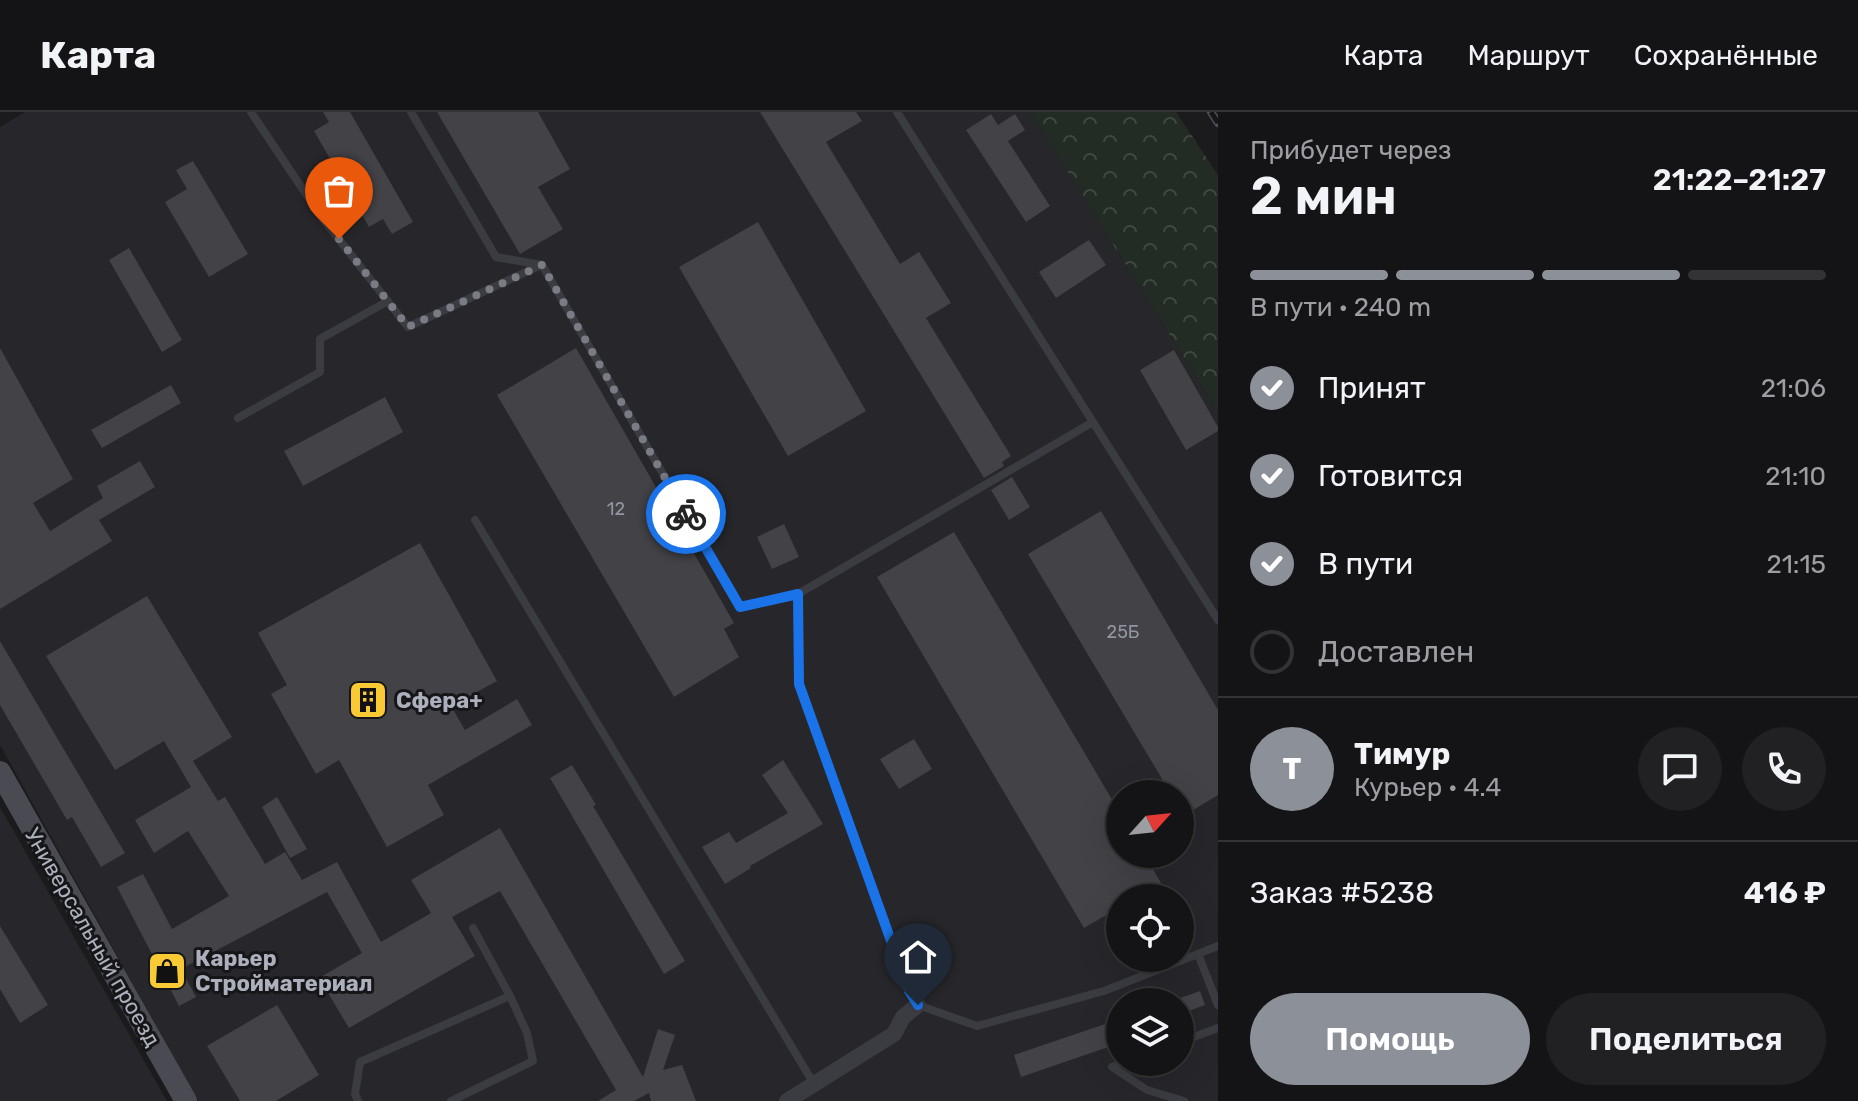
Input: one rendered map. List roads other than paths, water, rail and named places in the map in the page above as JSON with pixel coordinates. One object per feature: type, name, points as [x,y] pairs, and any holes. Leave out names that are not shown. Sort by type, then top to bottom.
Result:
[{"type":"street","name":"Универсальный проезд","points":[[0,772],[186,1101]]},
{"type":"street","points":[[787,1101],[894,1034],[903,1017],[918,1005]]},
{"type":"lane","points":[[251,112],[322,218],[408,327],[542,265]]},
{"type":"lane","points":[[411,112],[496,257],[542,265]]},
{"type":"lane","points":[[897,112],[1218,620]]},
{"type":"lane","points":[[542,265],[740,607],[798,594],[1093,422]]},
{"type":"lane","points":[[238,418],[320,372],[320,339],[388,301]]},
{"type":"lane","points":[[475,520],[815,1085]]},
{"type":"lane","points":[[798,594],[799,684],[909,991],[918,1005],[977,1026],[1104,991],[1218,946]]},
{"type":"lane","points":[[451,1101],[533,1061],[527,1033],[473,928]]},
{"type":"lane","points":[[1198,954],[1218,1005]]},
{"type":"lane","points":[[358,1101],[355,1094],[360,1062],[510,996]]},
{"type":"lane","points":[[1194,1037],[1218,1028]]},
{"type":"lane","points":[[1126,1076],[1147,1090],[1184,1101]]},
{"type":"railway","points":[[1211,112],[1218,123]]},
{"type":"place","name":"Сфера+","points":[[368,700]]},
{"type":"place","name":"Карьер Стройматериал","points":[[167,971]]}]
